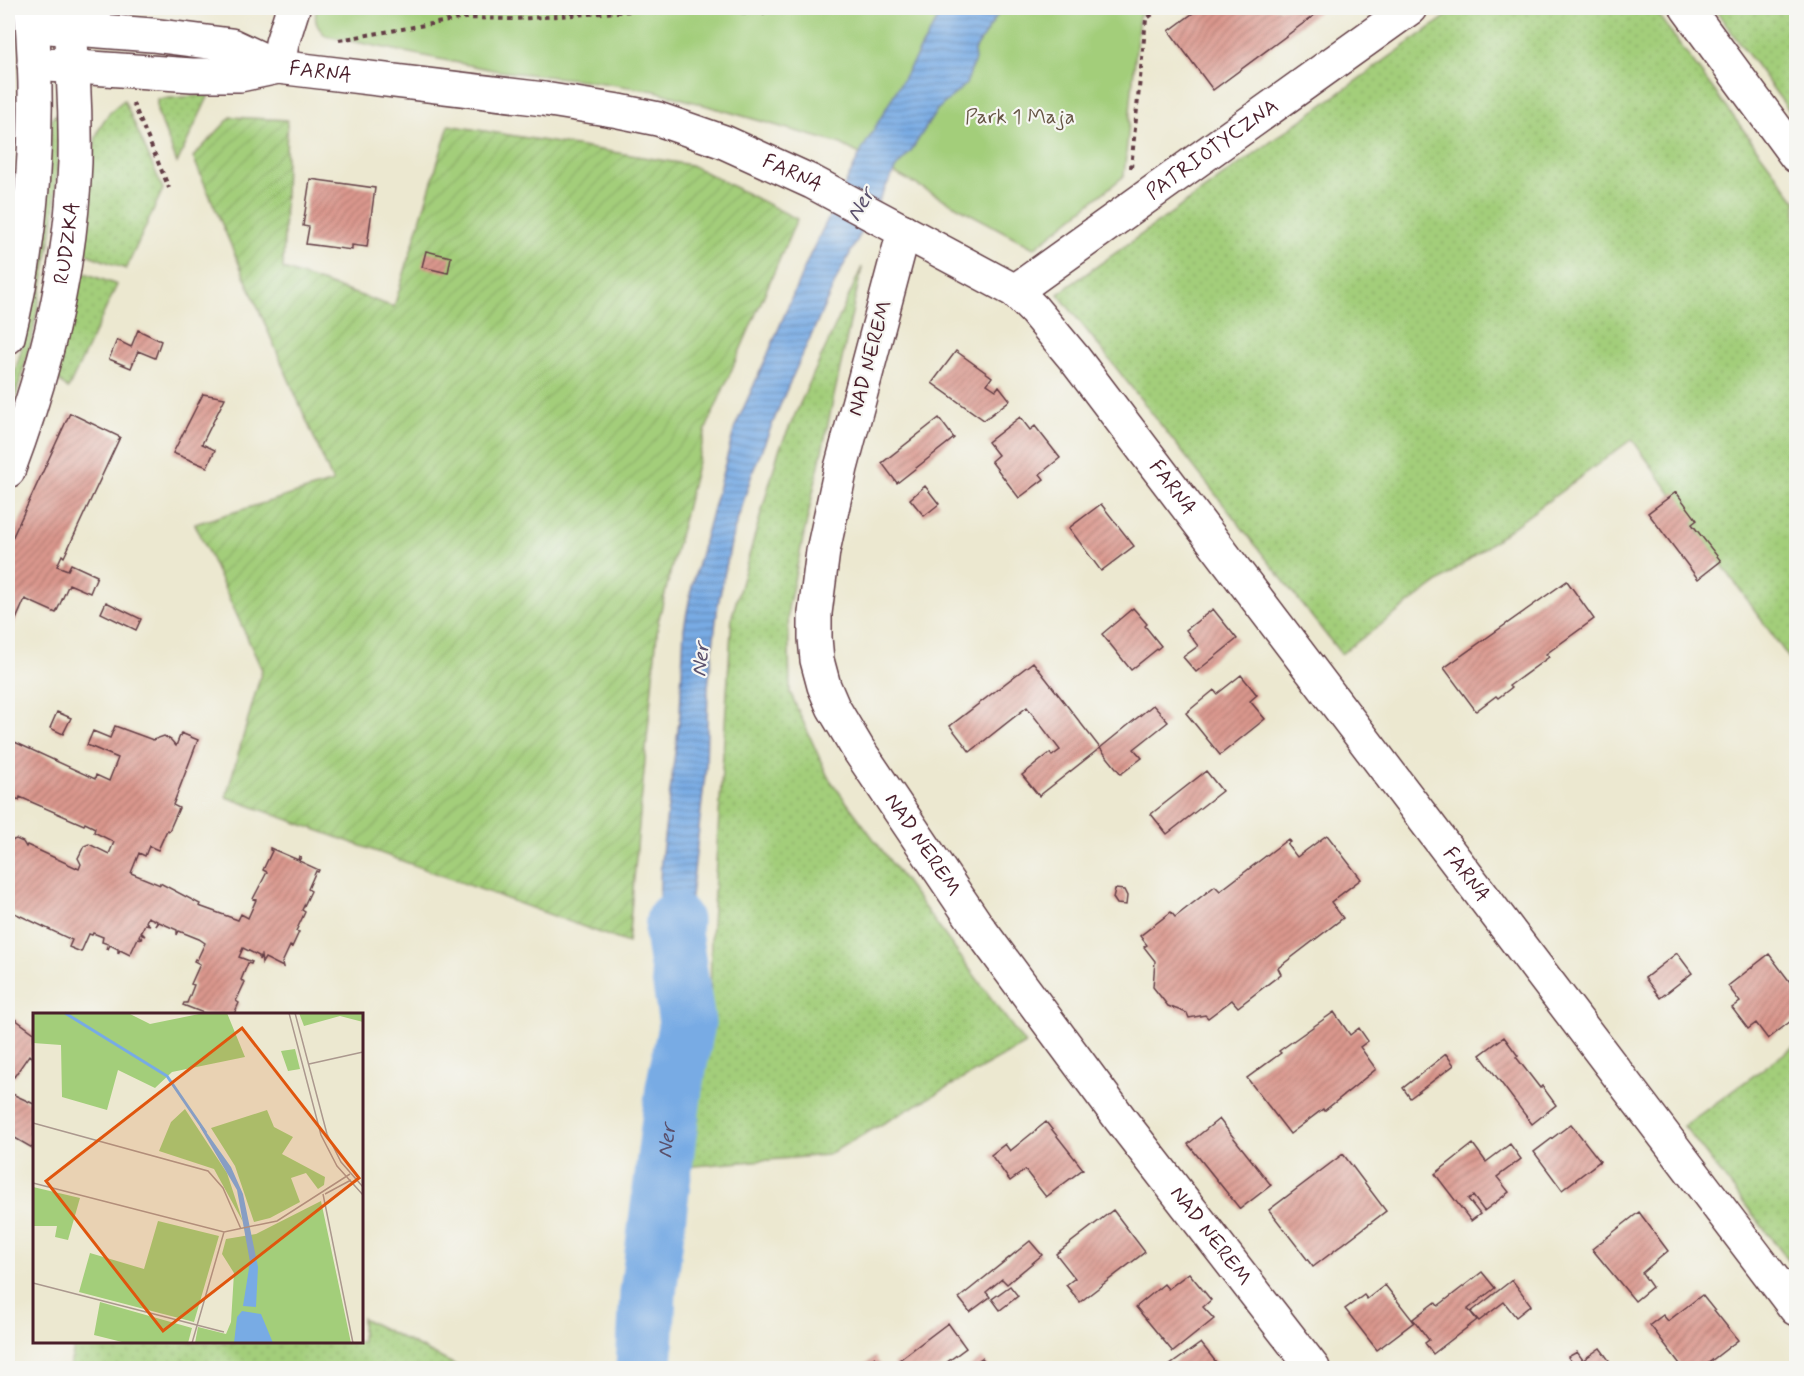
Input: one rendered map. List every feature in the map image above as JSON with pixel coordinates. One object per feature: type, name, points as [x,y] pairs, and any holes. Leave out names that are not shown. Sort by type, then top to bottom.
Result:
[{"type":"street","points":[[278,67],[282,43],[293,8]]},
{"type":"street","name":"PATRIOTYCZNA","points":[[1015,291],[1410,8]]},
{"type":"street","points":[[1687,8],[1797,156]]},
{"type":"street","name":"FARNA","points":[[31,17],[69,18],[152,35],[231,45],[278,67],[544,99],[658,119],[724,142],[812,182],[1015,291],[1074,358],[1797,1309]]},
{"type":"street","name":"RUDZKA","points":[[8,337],[22,267],[33,173],[34,64],[31,17]]},
{"type":"street","name":"RUDZKA","points":[[8,471],[30,410],[62,276],[70,219],[75,163],[74,66],[69,18]]},
{"type":"street","name":"FARNA","points":[[34,64],[192,75],[240,75],[278,67]]},
{"type":"street","name":"NAD NEREM","points":[[895,226],[824,551],[815,613],[815,630],[817,660],[824,686],[833,707],[858,749],[978,927],[1121,1120],[1313,1368]]},
{"type":"path","points":[[332,41],[465,18],[514,19],[662,9],[763,13],[773,8]]},
{"type":"path","points":[[1128,211],[1146,19],[1161,8]]},
{"type":"path","points":[[131,97],[169,188]]},
{"type":"green space","name":"Park 1 Maja","points":[[317,8],[1149,8],[1139,16],[1124,176],[1034,248],[841,144],[655,91],[583,80],[498,71],[326,36],[317,24],[315,17]]},
{"type":"green space","points":[[1458,8],[1653,8],[1796,201],[1796,668],[1632,439],[1341,654],[1058,294]]},
{"type":"green space","points":[[1714,8],[1796,8],[1796,120]]},
{"type":"green space","points":[[209,95],[177,163],[157,111],[157,99]]},
{"type":"green space","points":[[124,100],[163,189],[126,269],[89,255],[82,246],[96,138],[105,119]]},
{"type":"green space","points":[[57,115],[60,119],[54,219],[32,338],[8,424],[8,397],[25,336],[46,217],[52,119]]},
{"type":"green space","points":[[231,117],[287,120],[283,269],[394,307],[449,125],[691,165],[797,219],[706,429],[658,622],[628,943],[226,797],[262,670],[195,524],[333,482],[193,157]]},
{"type":"green space","points":[[862,267],[788,608],[790,692],[828,777],[1025,1044],[827,1155],[684,1167],[710,1022],[711,939],[732,616],[779,450]]},
{"type":"green space","points":[[85,273],[117,285],[68,389],[56,378],[78,277]]},
{"type":"green space","points":[[1796,1045],[1796,1270],[1684,1126]]},
{"type":"green space","points":[[363,1319],[461,1368],[69,1368],[76,1343],[363,1343]]},
{"type":"water","points":[[944,8],[1002,8],[974,51],[975,60],[966,84],[937,110],[911,151],[896,168],[839,274],[753,471],[733,534],[718,604],[708,687],[706,767],[686,941],[687,998],[664,993],[657,943],[661,861],[680,714],[684,628],[692,586],[735,427],[809,257],[863,148]]},
{"type":"building","points":[[1200,8],[1324,8],[1213,90],[1169,31]]},
{"type":"building","points":[[310,179],[375,188],[367,247],[352,245],[352,250],[306,244],[309,227],[303,226]]},
{"type":"building","points":[[426,251],[451,257],[448,273],[422,267]]},
{"type":"building","points":[[138,330],[161,341],[155,358],[138,351],[131,368],[109,359],[117,340],[131,347]]},
{"type":"building","points":[[956,351],[992,377],[987,384],[996,390],[999,386],[1010,400],[984,420],[932,383]]},
{"type":"building","points":[[203,394],[225,398],[202,444],[215,450],[207,467],[173,453]]},
{"type":"building","points":[[70,413],[120,437],[64,557],[62,555],[57,566],[68,570],[71,564],[97,576],[90,593],[69,584],[56,613],[25,599],[8,638],[8,547]]},
{"type":"building","points":[[1020,417],[1030,430],[1035,426],[1060,458],[1040,474],[1044,479],[1019,498],[991,461],[998,455],[988,442]]},
{"type":"building","points":[[939,418],[954,438],[897,483],[882,463]]},
{"type":"building","points":[[925,486],[939,504],[924,516],[910,499]]},
{"type":"building","points":[[1676,492],[1697,520],[1692,524],[1721,561],[1698,579],[1648,513]]},
{"type":"building","points":[[1101,504],[1134,546],[1101,571],[1069,528]]},
{"type":"building","points":[[1567,581],[1594,619],[1546,654],[1549,657],[1509,686],[1511,688],[1476,711],[1444,668]]},
{"type":"building","points":[[106,602],[141,619],[136,630],[101,613]]},
{"type":"building","points":[[1133,608],[1161,646],[1131,670],[1102,634]]},
{"type":"building","points":[[1213,609],[1237,639],[1196,672],[1183,657],[1198,646],[1186,630]]},
{"type":"building","points":[[1033,662],[1100,748],[1039,796],[1022,775],[1050,753],[1052,756],[1060,750],[1027,707],[970,752],[950,726]]},
{"type":"building","points":[[1241,675],[1257,695],[1250,701],[1265,719],[1220,755],[1186,713],[1214,690],[1217,694]]},
{"type":"building","points":[[1153,705],[1168,722],[1134,749],[1142,758],[1121,774],[1100,748]]},
{"type":"building","points":[[57,712],[71,718],[63,734],[50,728]]},
{"type":"building","points":[[115,726],[153,740],[164,736],[176,746],[181,733],[198,740],[173,805],[179,808],[169,831],[167,830],[158,850],[149,846],[145,856],[139,853],[131,873],[160,885],[160,883],[200,904],[199,906],[238,920],[241,914],[248,918],[256,900],[253,899],[267,872],[263,870],[272,851],[270,848],[298,860],[299,856],[301,857],[299,861],[319,870],[316,871],[308,889],[311,891],[302,910],[305,912],[296,931],[299,932],[282,963],[283,967],[265,958],[262,963],[261,956],[259,960],[259,956],[243,948],[239,957],[252,962],[248,963],[241,980],[245,982],[236,1001],[239,1003],[234,1013],[203,1013],[183,1005],[187,1003],[194,985],[191,984],[200,964],[194,961],[197,960],[205,943],[199,939],[179,931],[177,935],[177,930],[159,922],[156,926],[157,921],[148,917],[146,922],[150,925],[145,924],[141,932],[145,936],[140,934],[139,936],[143,939],[138,938],[130,955],[120,950],[118,954],[118,949],[110,945],[106,949],[108,944],[102,942],[103,937],[93,933],[89,934],[81,952],[69,947],[72,940],[8,910],[8,842],[16,839],[23,842],[26,847],[27,845],[79,869],[81,864],[78,858],[84,846],[89,844],[109,854],[114,842],[94,832],[95,828],[85,823],[84,825],[20,797],[19,800],[8,795],[8,739],[95,779],[96,775],[109,781],[118,758],[87,745],[93,731],[110,738]]},
{"type":"building","points":[[1206,771],[1222,791],[1167,834],[1151,814]]},
{"type":"building","points":[[1327,835],[1361,879],[1331,902],[1343,918],[1278,968],[1281,974],[1238,1007],[1232,1000],[1208,1018],[1205,1015],[1189,1018],[1187,1013],[1168,1006],[1153,987],[1155,961],[1144,947],[1147,945],[1140,936],[1171,912],[1175,917],[1215,886],[1220,891],[1288,839],[1290,842],[1287,844],[1297,857]]},
{"type":"building","points":[[1115,889],[1124,890],[1127,896],[1126,905],[1117,904],[1113,898]]},
{"type":"building","points":[[1677,953],[1692,973],[1660,998],[1645,978]]},
{"type":"building","points":[[1769,954],[1796,990],[1796,1017],[1768,1039],[1756,1023],[1748,1029],[1732,1008],[1740,1002],[1728,986]]},
{"type":"building","points":[[1334,1012],[1350,1035],[1359,1028],[1368,1041],[1360,1047],[1376,1069],[1324,1111],[1323,1109],[1290,1134],[1247,1078],[1281,1053],[1279,1051]]},
{"type":"building","points":[[8,1014],[33,1032],[33,1058],[29,1055],[14,1077],[8,1072]]},
{"type":"building","points":[[1504,1037],[1518,1056],[1516,1057],[1556,1105],[1532,1124],[1480,1055]]},
{"type":"building","points":[[1446,1054],[1454,1065],[1410,1098],[1403,1088]]},
{"type":"building","points":[[8,1092],[33,1104],[33,1148],[8,1134]]},
{"type":"building","points":[[1219,1119],[1271,1185],[1240,1209],[1188,1144]]},
{"type":"building","points":[[1046,1122],[1083,1169],[1046,1197],[1025,1170],[1010,1181],[991,1155],[1005,1144],[1010,1151]]},
{"type":"building","points":[[1571,1124],[1600,1161],[1562,1190],[1534,1152]]},
{"type":"building","points":[[1473,1144],[1486,1162],[1510,1144],[1521,1159],[1497,1177],[1509,1192],[1484,1211],[1473,1196],[1468,1199],[1480,1214],[1471,1221],[1435,1174]]},
{"type":"building","points":[[1343,1154],[1386,1211],[1313,1267],[1269,1210]]},
{"type":"building","points":[[1113,1210],[1145,1252],[1080,1302],[1066,1285],[1075,1278],[1056,1254]]},
{"type":"building","points":[[1639,1212],[1668,1251],[1642,1273],[1652,1287],[1635,1301],[1592,1249]]},
{"type":"building","points":[[1030,1241],[1042,1255],[1007,1284],[1002,1279],[986,1292],[990,1297],[970,1312],[959,1298]]},
{"type":"building","points":[[1482,1272],[1495,1288],[1468,1309],[1477,1320],[1433,1354],[1425,1343],[1429,1340],[1413,1319],[1435,1302],[1438,1306]]},
{"type":"building","points":[[1189,1273],[1211,1300],[1203,1307],[1214,1319],[1173,1352],[1136,1307],[1164,1284],[1168,1289]]},
{"type":"building","points":[[1512,1280],[1531,1305],[1516,1317],[1504,1302],[1479,1321],[1471,1312]]},
{"type":"building","points":[[1385,1285],[1414,1322],[1377,1350],[1345,1309],[1364,1295],[1367,1299]]},
{"type":"building","points":[[1010,1286],[1018,1296],[1000,1310],[992,1299]]},
{"type":"building","points":[[1702,1295],[1738,1340],[1702,1368],[1683,1368],[1650,1325],[1663,1315],[1668,1321]]},
{"type":"building","points":[[948,1323],[966,1348],[939,1368],[897,1368],[894,1364]]},
{"type":"building","points":[[1201,1343],[1219,1366],[1215,1368],[1166,1368]]},
{"type":"building","points":[[1600,1348],[1611,1363],[1604,1368],[1572,1368],[1575,1366],[1568,1357],[1577,1352],[1583,1360]]},
{"type":"building","points":[[875,1357],[883,1368],[859,1368]]},
{"type":"building","points":[[982,1358],[990,1368],[967,1368]]},
{"type":"waterway","name":"Ner","points":[[644,1368],[648,1293],[674,1088],[687,1023],[673,933],[674,921]]}]
